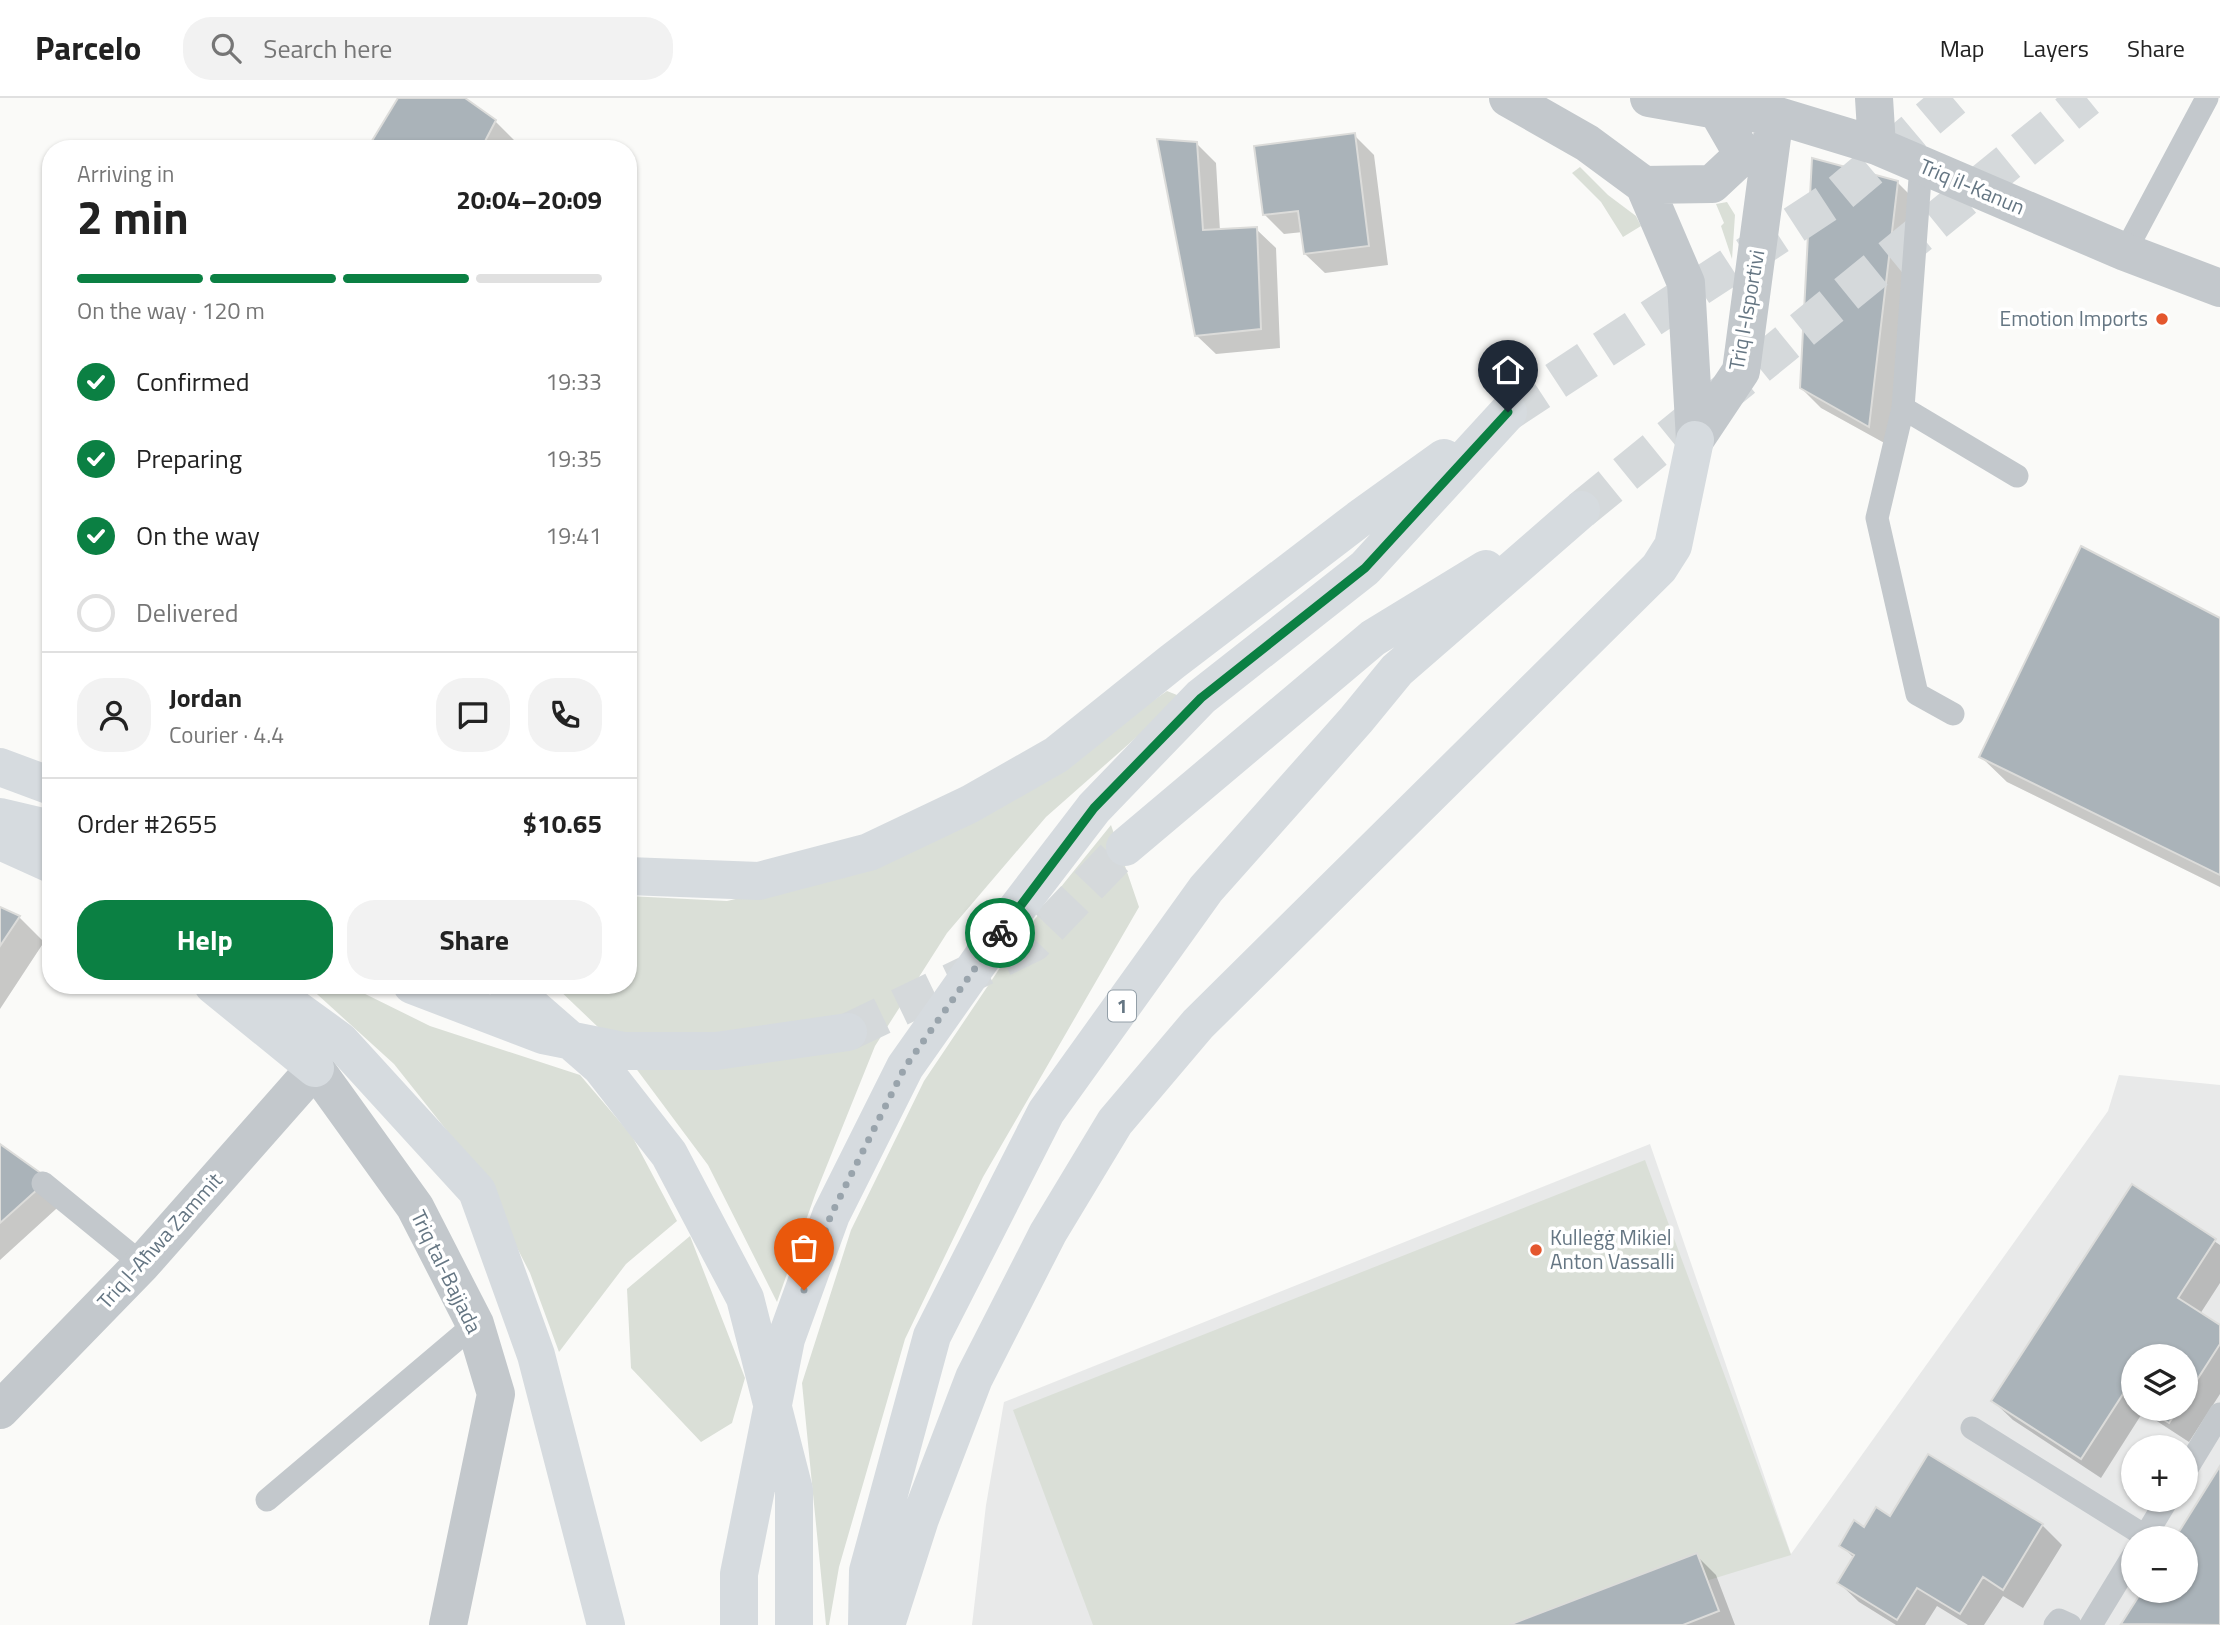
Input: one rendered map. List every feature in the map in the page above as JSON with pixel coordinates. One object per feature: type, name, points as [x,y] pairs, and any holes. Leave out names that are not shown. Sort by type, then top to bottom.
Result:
[{"type":"highway","points":[[637,877],[760,881],[869,852],[970,804],[1056,755],[1359,519],[1508,412],[1365,568],[1201,698],[1094,808],[1012,915],[905,1067],[831,1215],[786,1339],[739,1573],[738,1625]]},
{"type":"highway","points":[[886,1625],[920,1519],[974,1378],[1048,1233],[1115,1122],[1198,1024],[1659,568],[1673,546],[1695,440]]},
{"type":"highway","name":"1","points":[[867,1625],[868,1571],[932,1336],[1046,1112],[1206,889],[1397,670],[1581,510],[1373,638],[1125,847]]},
{"type":"highway","points":[[0,750],[42,761]]},
{"type":"highway","points":[[0,767],[42,783]]},
{"type":"highway","points":[[0,817],[42,828]]},
{"type":"highway","points":[[0,841],[42,860]]},
{"type":"highway","points":[[0,867],[42,886]]},
{"type":"highway","points":[[224,994],[315,1068]]},
{"type":"highway","points":[[275,994],[340,1041],[477,1191],[536,1355],[606,1625]]},
{"type":"highway","points":[[436,994],[543,1035],[623,1051],[716,1051],[848,1032]]},
{"type":"highway","points":[[517,994],[601,1067],[669,1154],[745,1298],[794,1490],[794,1625]]},
{"type":"street","points":[[1508,98],[1587,143],[1644,185],[1686,283],[1695,440]]},
{"type":"street","name":"Triq il-Kanun","points":[[1649,98],[1717,110],[1775,115],[1877,146],[2125,252],[2220,288]]},
{"type":"street","points":[[1874,98],[1877,146]]},
{"type":"street","points":[[1644,185],[1712,184],[1743,155],[1717,110]]},
{"type":"street","name":"Triq l-Isportivi","points":[[1695,440],[1741,370],[1775,115]]},
{"type":"street","name":"Triq l-Aħwa Zammit","points":[[0,1410],[142,1264],[315,1068]]},
{"type":"street","name":"Triq tal-Bajjada","points":[[315,1068],[415,1207],[475,1324],[496,1395],[448,1625]]},
{"type":"lane","points":[[2125,252],[2207,98]]},
{"type":"lane","points":[[1921,165],[1903,408],[1877,518],[1917,694],[1953,714]]},
{"type":"lane","points":[[1903,408],[2017,476]]},
{"type":"lane","points":[[43,1183],[142,1264]]},
{"type":"lane","points":[[267,1500],[475,1324]]},
{"type":"lane","points":[[2198,1450],[2220,1414]]},
{"type":"lane","points":[[1972,1428],[2121,1529]]},
{"type":"lane","points":[[2091,1625],[2121,1576]]},
{"type":"lane","points":[[2056,1625],[2059,1620],[2070,1625]]},
{"type":"shaded area","points":[[1580,167],[1608,195],[1636,216],[1641,226],[1623,237],[1601,202],[1572,173]]},
{"type":"shaded area","points":[[1727,202],[1735,215],[1732,259],[1721,226],[1724,223],[1716,204]]},
{"type":"shaded area","points":[[1167,691],[1182,697],[1046,817],[947,933],[875,1046],[815,1195],[777,1302],[708,1165],[623,1051],[563,994],[637,994],[637,896],[727,901],[884,865],[1024,790]]},
{"type":"shaded area","points":[[1111,825],[1139,907],[983,1177],[905,1339],[839,1567],[829,1625],[826,1625],[802,1383],[851,1230],[924,1081],[1022,935]]},
{"type":"shaded area","points":[[317,994],[365,994],[430,1026],[580,1075],[632,1136],[677,1221],[626,1264],[559,1352],[530,1273],[475,1166],[394,1064]]},
{"type":"shaded area","name":"Kulleġġ Mikiel Anton Vassalli","points":[[2119,1075],[2220,1085],[2220,1625],[972,1625],[986,1505],[1004,1402],[1650,1144],[1791,1554],[2108,1111]]},
{"type":"shaded area","points":[[1645,1160],[1791,1555],[1562,1625],[1093,1625],[1013,1410]]},
{"type":"shaded area","points":[[690,1236],[745,1378],[732,1423],[701,1442],[631,1368],[627,1289]]},
{"type":"building","points":[[398,98],[465,98],[496,120],[486,140],[372,140]]},
{"type":"building","points":[[1355,133],[1369,246],[1304,254],[1298,211],[1263,215],[1254,146]]},
{"type":"building","points":[[1157,139],[1197,142],[1203,230],[1257,227],[1261,329],[1195,336]]},
{"type":"building","points":[[1812,158],[1898,181],[1869,427],[1800,388]]},
{"type":"building","points":[[2081,546],[2220,618],[2220,875],[1979,757]]},
{"type":"building","points":[[0,907],[20,916],[0,946]]},
{"type":"building","points":[[0,1144],[49,1179],[0,1223]]},
{"type":"building","points":[[2132,1184],[2216,1239],[2178,1298],[2220,1325],[2220,1344],[2198,1378],[2198,1344],[2121,1344],[2121,1397],[2081,1459],[1991,1401]]},
{"type":"building","points":[[1928,1454],[2043,1524],[2003,1590],[1983,1577],[1960,1614],[1917,1588],[1897,1620],[1837,1583],[1854,1555],[1839,1546],[1854,1520],[1864,1527],[1876,1507],[1890,1516]]},
{"type":"building","points":[[2220,1466],[2220,1625],[2121,1624],[2134,1603],[2198,1603],[2198,1526],[2182,1526],[2191,1512],[2198,1512],[2198,1501]]},
{"type":"building","points":[[1697,1553],[1719,1611],[1683,1625],[1509,1625]]},
{"type":"tunnel","points":[[1508,412],[1832,200],[1953,98]]},
{"type":"tunnel","points":[[1581,510],[2087,98]]},
{"type":"tunnel","points":[[848,1032],[1033,943],[1125,847]]},
{"type":"way so far","points":[[804,1290],[831,1215],[905,1067],[1000,933]]},
{"type":"place","name":"Emotion Imports","points":[[2162,319]]},
{"type":"place","name":"Kulleġġ Mikiel Anton Vassalli","points":[[1536,1250]]},
{"type":"route","points":[[1000,933],[1094,808],[1201,698],[1365,568],[1508,412]]}]
